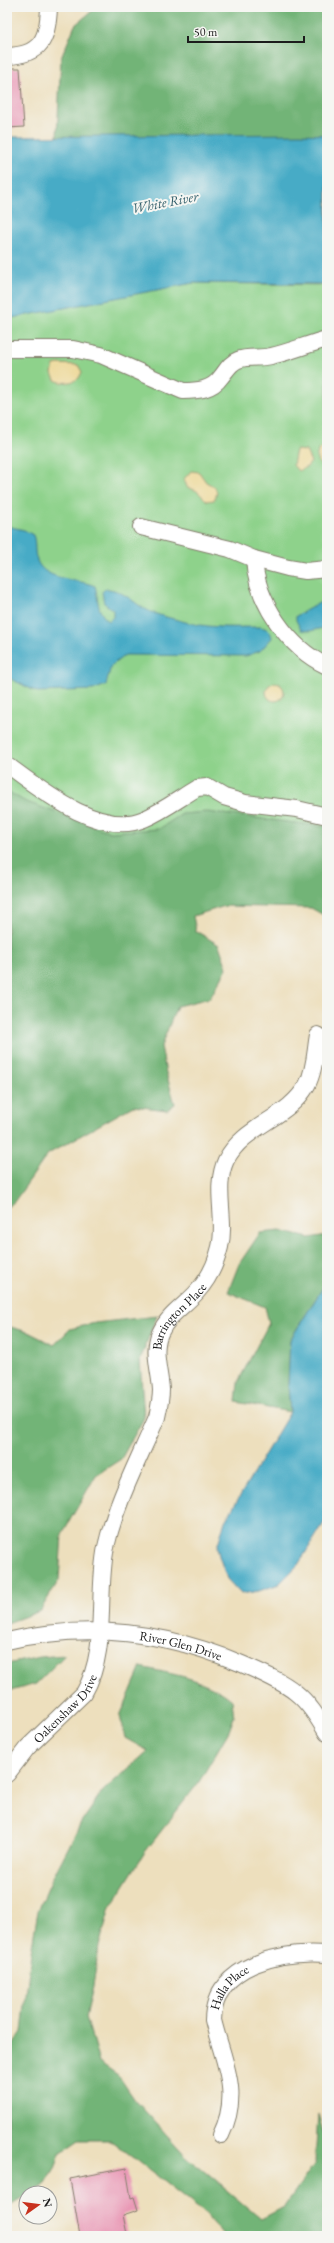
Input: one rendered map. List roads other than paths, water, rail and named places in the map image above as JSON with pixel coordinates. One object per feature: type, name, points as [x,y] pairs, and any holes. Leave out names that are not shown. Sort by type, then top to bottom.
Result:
[{"type":"street","points":[[7,56],[26,54],[42,43],[47,29],[49,7]]},
{"type":"street","points":[[7,348],[86,351],[101,355],[183,391],[193,391],[203,390],[212,385],[220,379],[229,366],[238,360],[271,356],[327,339]]},
{"type":"street","points":[[141,527],[230,549],[254,559],[306,571],[327,569]]},
{"type":"street","points":[[254,559],[254,575],[258,586],[278,622],[302,650],[327,666]]},
{"type":"street","points":[[7,766],[82,813],[120,825],[145,819],[197,788],[207,787],[234,800],[297,809],[327,816]]},
{"type":"street","name":"Barrington Place","points":[[100,1631],[102,1578],[110,1531],[157,1417],[161,1401],[156,1362],[159,1335],[168,1320],[204,1283],[217,1258],[222,1235],[221,1175],[230,1152],[250,1132],[284,1111],[298,1099],[308,1083],[318,1035]]},
{"type":"street","name":"River Glen Drive","points":[[7,1641],[58,1633],[100,1631],[137,1634],[180,1642],[206,1650],[252,1668],[294,1692],[309,1706],[327,1733]]},
{"type":"street","name":"Oakenshaw Drive","points":[[7,1774],[27,1748],[84,1693],[94,1672],[100,1631]]},
{"type":"street","name":"Halla Place","points":[[221,2135],[228,2120],[231,2095],[213,2020],[213,2010],[219,1993],[232,1977],[256,1963],[286,1955],[327,1954]]},
{"type":"water","name":"White River","points":[[327,135],[327,284],[193,283],[7,319],[7,137]]},
{"type":"water","points":[[7,526],[24,530],[33,535],[36,557],[39,565],[45,571],[60,578],[95,586],[100,610],[109,621],[113,617],[113,610],[104,603],[102,592],[105,589],[120,592],[143,608],[155,614],[199,625],[262,627],[270,632],[272,638],[260,651],[246,656],[125,655],[111,666],[106,685],[93,690],[37,692],[7,677]]},
{"type":"water","points":[[327,597],[327,627],[310,631],[301,630],[296,620],[296,616]]},
{"type":"water","points":[[327,1281],[327,1518],[298,1565],[279,1584],[259,1591],[241,1594],[227,1579],[217,1547],[225,1521],[290,1412],[288,1385],[290,1340]]}]
